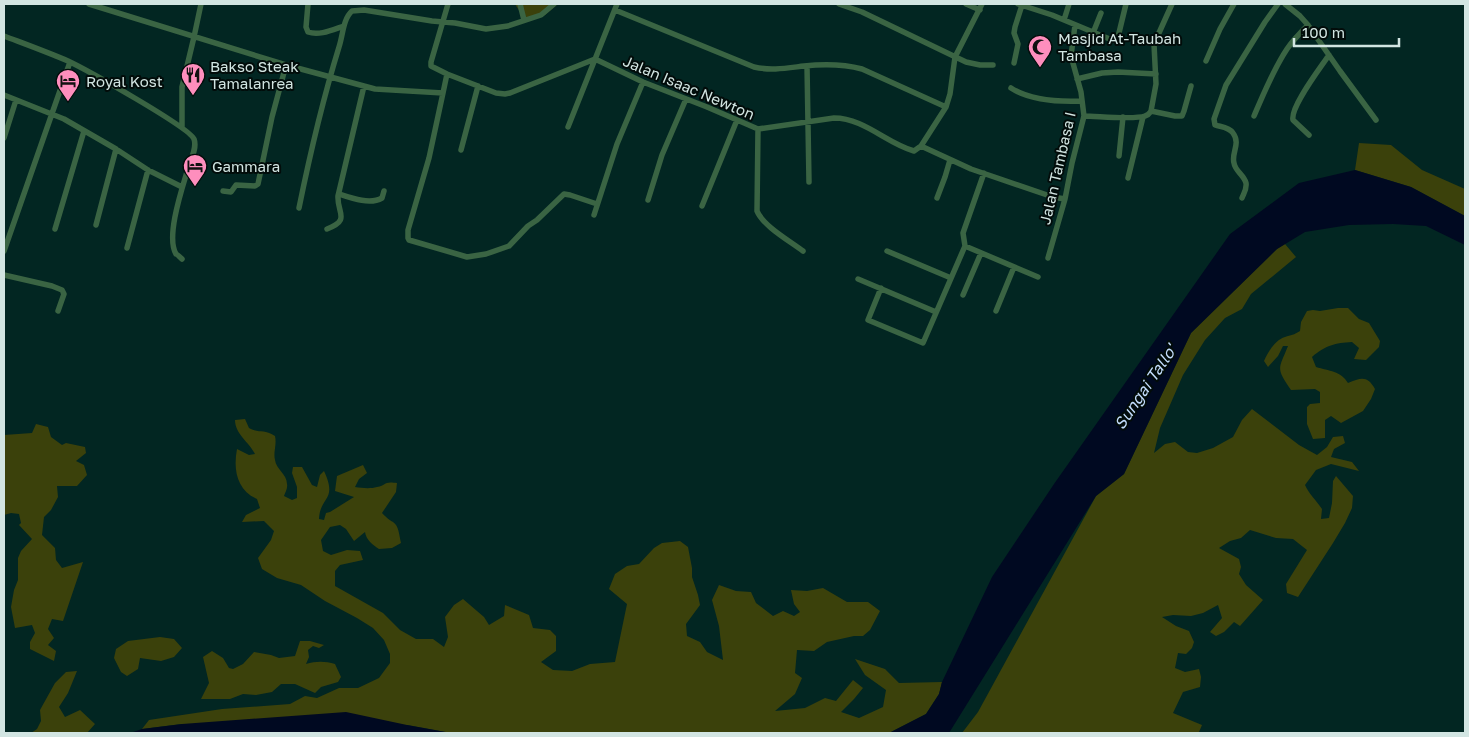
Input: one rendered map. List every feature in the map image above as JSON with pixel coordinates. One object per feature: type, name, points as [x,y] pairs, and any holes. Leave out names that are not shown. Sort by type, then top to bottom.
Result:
[{"type":"street","points":[[88,4],[108,7],[194,38],[375,89],[444,93]]},
{"type":"street","points":[[182,127],[182,87],[201,4]]},
{"type":"street","points":[[308,4],[306,27],[308,32],[322,33],[344,26]]},
{"type":"street","points":[[448,4],[431,64],[447,74],[496,94],[505,94],[595,59]]},
{"type":"street","points":[[520,4],[524,20]]},
{"type":"street","points":[[299,208],[330,77],[348,14],[356,10],[454,23],[482,30],[508,26],[541,15],[554,4]]},
{"type":"street","points":[[839,4],[862,12],[966,62],[993,65]]},
{"type":"street","points":[[919,148],[946,107],[950,94],[955,56],[981,7],[966,4]]},
{"type":"street","points":[[1064,20],[1069,4]]},
{"type":"street","points":[[1014,62],[1018,44],[1014,33],[1020,5],[1117,41],[1126,4]]},
{"type":"street","points":[[1084,116],[1122,118],[1143,117],[1149,114],[1156,84],[1154,44],[1172,4]]},
{"type":"street","points":[[1206,61],[1220,29],[1234,4]]},
{"type":"street","points":[[1242,198],[1246,186],[1244,178],[1234,164],[1237,146],[1234,134],[1231,130],[1215,125],[1214,119],[1226,85],[1278,4]]},
{"type":"street","points":[[1285,4],[1308,25],[1376,120]]},
{"type":"street","points":[[568,128],[616,7],[754,67],[777,70],[841,64],[862,69],[946,107]]},
{"type":"street","points":[[1093,33],[1101,13]]},
{"type":"street","name":"Jalan Tambasa I","points":[[1048,258],[1065,200],[1084,116],[1071,56],[1075,25]]},
{"type":"street","points":[[1254,116],[1280,61],[1288,48],[1308,25]]},
{"type":"street","points":[[4,36],[70,62],[182,127],[192,135],[195,147],[182,187],[173,231],[174,248],[176,254],[182,259]]},
{"type":"street","points":[[1308,134],[1293,120],[1293,113],[1329,55]]},
{"type":"street","name":"Jalan Isaac Newton","points":[[595,59],[643,82],[758,129],[844,118],[862,124],[912,152],[919,148],[984,173],[1065,200]]},
{"type":"street","points":[[4,251],[70,62]]},
{"type":"street","points":[[222,191],[231,192],[235,185],[256,185],[259,182],[272,117],[286,65]]},
{"type":"street","points":[[807,66],[809,182]]},
{"type":"street","points":[[1077,79],[1102,73],[1156,74]]},
{"type":"street","points":[[447,74],[429,158],[408,230],[409,240],[468,257],[479,256],[509,246],[564,194],[597,204]]},
{"type":"street","points":[[594,215],[617,144],[643,82]]},
{"type":"street","points":[[327,229],[335,226],[342,218],[338,203],[339,194],[364,86]]},
{"type":"street","points":[[461,150],[478,86]]},
{"type":"street","points":[[1151,111],[1182,116],[1191,86]]},
{"type":"street","points":[[1011,88],[1022,94],[1040,98],[1073,102],[1082,101]]},
{"type":"street","points":[[4,95],[64,118],[148,170],[182,187]]},
{"type":"street","points":[[648,200],[662,155],[686,99]]},
{"type":"street","points":[[4,138],[16,100]]},
{"type":"street","points":[[1128,178],[1143,117]]},
{"type":"street","points":[[1119,156],[1122,118]]},
{"type":"street","points":[[702,206],[737,120]]},
{"type":"street","points":[[758,129],[757,211],[762,219],[772,228],[803,251]]},
{"type":"street","points":[[55,229],[84,131]]},
{"type":"street","points":[[96,225],[116,149]]},
{"type":"street","points":[[937,198],[950,160]]},
{"type":"street","points":[[127,248],[148,170]]},
{"type":"street","points":[[881,288],[868,320],[923,343],[965,246],[962,233],[984,173]]},
{"type":"street","points":[[339,194],[376,201],[382,198],[384,191]]},
{"type":"street","points":[[965,246],[1038,276]]},
{"type":"street","points":[[888,251],[951,278]]},
{"type":"street","points":[[963,295],[981,253]]},
{"type":"street","points":[[996,311],[1014,267]]},
{"type":"street","points":[[4,275],[62,290],[64,294],[58,312]]},
{"type":"street","points":[[858,279],[936,312]]},
{"type":"green space","points":[[515,4],[558,4],[545,15],[526,22]]},
{"type":"green space","points":[[1359,143],[1391,145],[1422,170],[1465,189],[1465,216],[1411,187],[1355,170]]},
{"type":"green space","points":[[1285,244],[1296,257],[1251,294],[1242,309],[1225,318],[1205,340],[1183,375],[1160,428],[1154,453],[1165,444],[1175,442],[1188,452],[1197,453],[1213,448],[1233,437],[1242,420],[1252,409],[1299,445],[1317,455],[1327,447],[1333,437],[1343,436],[1345,443],[1334,449],[1331,457],[1352,462],[1359,471],[1331,464],[1316,470],[1305,485],[1322,509],[1321,519],[1329,518],[1333,481],[1336,476],[1353,496],[1352,508],[1333,543],[1298,597],[1287,593],[1286,584],[1307,550],[1293,539],[1276,538],[1250,530],[1241,538],[1230,541],[1219,548],[1239,559],[1241,567],[1239,574],[1246,585],[1263,600],[1240,626],[1234,622],[1224,632],[1216,636],[1210,632],[1222,618],[1218,605],[1203,613],[1191,616],[1173,615],[1162,617],[1176,626],[1189,631],[1194,642],[1192,648],[1186,654],[1178,653],[1175,668],[1185,672],[1199,669],[1201,677],[1200,687],[1183,692],[1173,713],[1202,725],[1199,732],[962,733],[978,712],[1096,496],[1124,474],[1191,333],[1277,249]]},
{"type":"green space","points":[[1348,308],[1359,319],[1369,323],[1380,341],[1379,347],[1366,360],[1354,359],[1359,348],[1352,342],[1331,345],[1312,357],[1316,367],[1342,376],[1348,383],[1360,379],[1369,381],[1375,389],[1363,411],[1341,423],[1331,416],[1325,420],[1325,438],[1313,439],[1307,424],[1307,407],[1310,404],[1320,403],[1320,392],[1315,389],[1291,390],[1280,368],[1288,346],[1283,346],[1278,356],[1268,367],[1264,361],[1278,341],[1300,331],[1301,322],[1307,311]]},
{"type":"green space","points":[[245,419],[249,428],[275,436],[276,463],[287,480],[284,496],[292,500],[297,498],[297,487],[292,473],[293,467],[302,467],[312,485],[317,487],[320,475],[324,471],[328,481],[329,493],[322,506],[319,519],[324,520],[326,513],[354,497],[335,491],[337,476],[363,465],[367,473],[359,479],[355,487],[372,488],[387,483],[397,483],[396,492],[382,513],[395,524],[401,543],[392,548],[379,549],[368,540],[365,532],[354,541],[346,529],[340,525],[330,527],[321,540],[323,551],[331,555],[347,550],[360,551],[363,560],[340,565],[335,571],[335,586],[383,613],[400,630],[416,639],[433,639],[444,647],[448,637],[445,617],[454,605],[463,599],[484,617],[489,625],[504,616],[505,605],[529,615],[533,628],[550,630],[556,636],[556,651],[541,662],[553,670],[572,671],[590,664],[615,662],[627,604],[609,589],[615,574],[627,566],[639,564],[654,548],[662,543],[680,541],[688,547],[692,577],[700,605],[686,624],[687,636],[700,642],[707,652],[723,660],[719,626],[712,600],[719,585],[736,591],[751,592],[756,603],[773,616],[783,611],[794,616],[800,612],[794,604],[791,590],[807,591],[823,588],[847,602],[868,602],[880,611],[870,630],[863,636],[827,642],[814,651],[797,650],[795,673],[802,678],[795,694],[775,711],[805,708],[825,698],[836,701],[853,680],[863,688],[841,712],[859,718],[883,707],[886,690],[865,675],[855,659],[885,669],[899,683],[942,682],[939,694],[926,714],[889,733],[451,733],[407,725],[182,724],[142,729],[149,720],[222,709],[290,704],[305,696],[317,698],[339,688],[358,688],[379,678],[390,663],[390,654],[384,640],[373,628],[301,585],[277,578],[262,569],[258,558],[271,540],[274,531],[264,521],[242,522],[246,515],[260,508],[257,499],[250,495],[241,485],[236,472],[237,449],[249,455],[255,454],[237,430],[235,420]]},
{"type":"green space","points":[[36,424],[48,427],[51,437],[62,445],[66,443],[85,447],[86,453],[76,461],[84,465],[87,475],[77,486],[57,486],[58,497],[51,510],[44,517],[42,535],[55,548],[56,560],[62,568],[83,562],[63,621],[52,619],[48,629],[54,638],[48,645],[56,651],[54,661],[30,649],[30,642],[35,633],[32,625],[15,628],[11,607],[18,580],[18,558],[21,551],[32,539],[19,525],[21,523],[19,514],[11,513],[4,515],[4,435],[32,433]]},
{"type":"green space","points":[[160,637],[174,639],[182,648],[174,657],[161,661],[140,658],[138,669],[127,676],[121,672],[114,658],[116,649],[128,641]]},
{"type":"green space","points":[[300,641],[310,641],[324,645],[319,648],[313,646],[308,650],[309,657],[306,664],[328,662],[335,664],[341,677],[338,682],[321,687],[315,693],[295,684],[281,684],[272,692],[256,695],[243,694],[230,699],[201,699],[209,683],[203,657],[212,651],[223,658],[229,668],[233,669],[243,664],[254,652],[279,658],[295,656]]},
{"type":"green space","points":[[77,671],[68,693],[59,707],[65,717],[80,710],[95,724],[87,733],[31,733],[37,729],[41,721],[40,710],[55,683],[66,672]]},
{"type":"water","name":"Sungai Tallo'","points":[[1355,170],[1411,187],[1465,216],[1465,245],[1426,226],[1393,224],[1349,225],[1305,232],[1277,249],[1191,333],[1124,474],[1096,496],[949,733],[889,733],[926,714],[939,694],[942,682],[992,577],[1054,484],[1230,234],[1299,183]]},
{"type":"water","points":[[346,712],[451,733],[130,733],[142,729],[182,724]]},
{"type":"place","name":"Masjid At-Taubah Tambasa","points":[[1040,68]]},
{"type":"place","name":"Bakso Steak Tamalanrea","points":[[193,96]]},
{"type":"place","name":"Royal Kost","points":[[68,102]]},
{"type":"place","name":"Gammara","points":[[195,187]]}]
